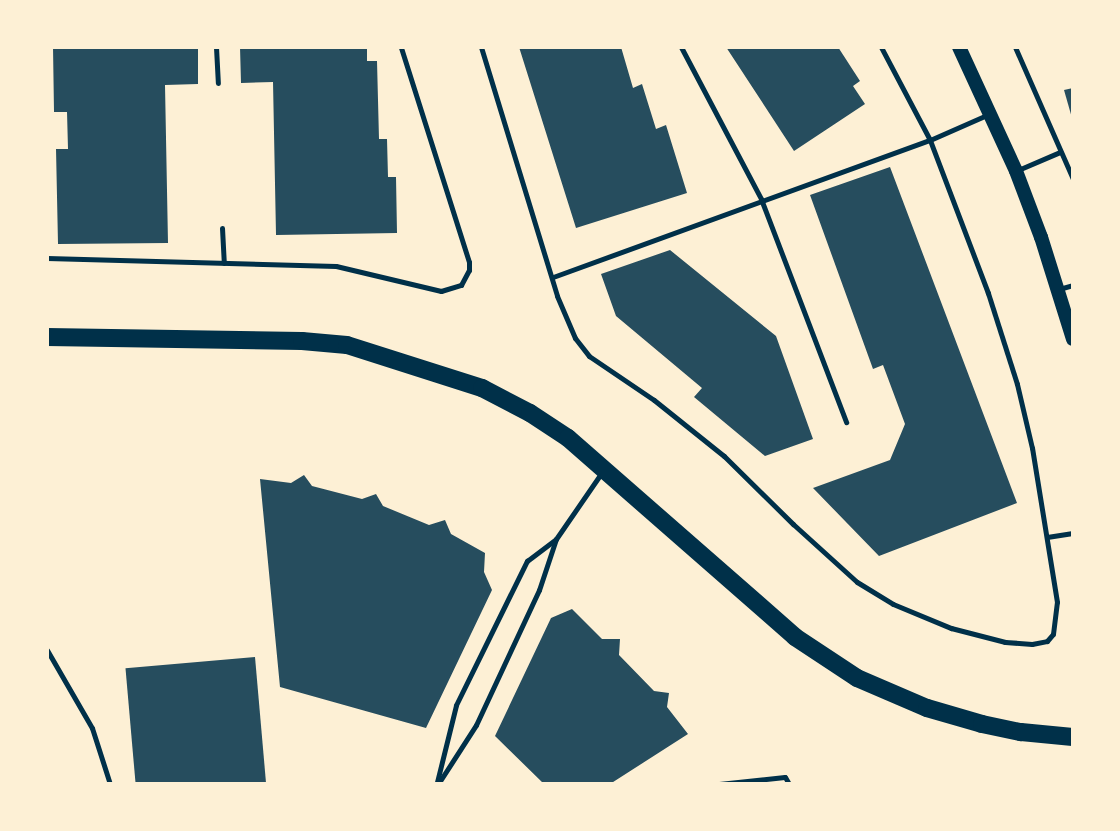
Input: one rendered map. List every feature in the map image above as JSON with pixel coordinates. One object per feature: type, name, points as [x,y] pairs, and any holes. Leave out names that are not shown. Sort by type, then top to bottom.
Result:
[{"type":"main road","points":[[959,47],[991,113],[1065,287],[1073,339]]},
{"type":"main road","points":[[47,337],[289,341],[347,345],[482,388],[530,413],[605,468],[795,637],[857,678],[927,708],[982,724],[1021,732],[1073,737]]},
{"type":"lane","points":[[216,47],[218,83]]},
{"type":"lane","points":[[47,258],[337,266],[441,291],[461,285],[469,270],[469,262],[401,47]]},
{"type":"lane","points":[[481,47],[565,318],[575,338],[589,356],[682,421],[724,456],[857,582],[893,604],[951,628],[980,636],[1032,644],[1047,641],[1053,634],[1056,602],[1032,448],[1007,348],[930,140],[881,47]]},
{"type":"lane","points":[[681,47],[761,199],[846,422]]},
{"type":"lane","points":[[1015,47],[1073,179]]},
{"type":"lane","points":[[553,277],[761,199],[930,140],[991,113]]},
{"type":"lane","points":[[1016,171],[1060,152]]},
{"type":"lane","points":[[222,228],[224,263]]},
{"type":"lane","points":[[437,784],[476,725],[539,590],[556,539],[605,468]]},
{"type":"lane","points":[[1047,537],[1073,533]]},
{"type":"lane","points":[[437,784],[456,705],[527,561],[556,539]]},
{"type":"lane","points":[[47,650],[92,728],[110,784]]},
{"type":"lane","points":[[719,784],[785,777],[789,784]]},
{"type":"building","points":[[53,47],[198,47],[198,84],[165,85],[168,243],[58,244],[56,149],[68,149],[67,112],[54,112]]},
{"type":"building","points":[[240,47],[367,47],[367,61],[377,61],[379,139],[387,139],[388,177],[396,177],[397,233],[276,235],[273,82],[241,83]]},
{"type":"building","points":[[519,47],[621,47],[633,88],[642,84],[656,129],[666,125],[687,193],[576,228]]},
{"type":"building","points":[[726,47],[838,47],[860,81],[853,86],[865,104],[794,151]]},
{"type":"building","points":[[1073,88],[1073,118],[1072,118],[1064,90]]},
{"type":"building","points":[[890,167],[1017,503],[879,556],[813,488],[890,460],[905,424],[883,365],[873,369],[810,195]]},
{"type":"building","points":[[670,250],[776,336],[813,439],[765,456],[694,397],[702,388],[616,316],[601,274]]},
{"type":"building","points":[[304,475],[312,486],[362,499],[376,494],[383,506],[429,525],[445,520],[451,534],[485,553],[484,572],[492,590],[426,728],[280,687],[260,479],[291,483]]},
{"type":"building","points":[[572,609],[602,639],[620,639],[619,655],[654,691],[669,693],[667,707],[688,734],[610,784],[544,784],[495,736],[551,618]]},
{"type":"building","points":[[255,657],[266,784],[136,784],[125,668]]}]
